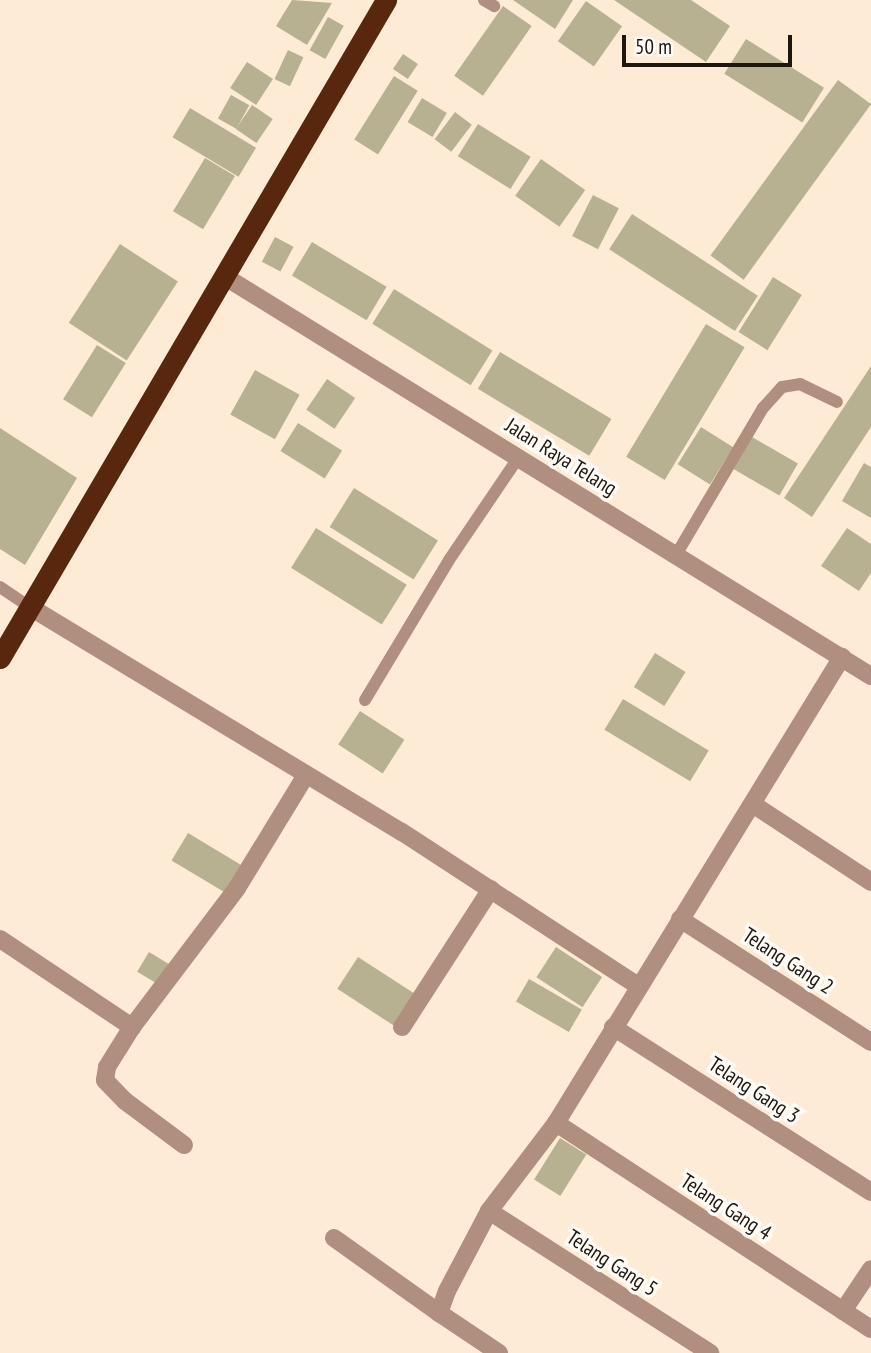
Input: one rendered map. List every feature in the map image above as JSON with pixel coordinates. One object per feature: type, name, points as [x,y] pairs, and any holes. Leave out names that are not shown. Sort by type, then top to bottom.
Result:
[{"type":"highway","points":[[0,659],[227,278],[386,0]]},
{"type":"street","name":"Jalan Raya Telang","points":[[227,278],[871,676]]},
{"type":"street","points":[[30,607],[491,889],[638,986]]},
{"type":"street","points":[[439,1313],[489,1211],[556,1123],[842,657]]},
{"type":"street","points":[[184,1145],[125,1101],[105,1080],[132,1027],[237,888],[306,775]]},
{"type":"street","points":[[754,804],[871,882]]},
{"type":"street","points":[[402,1027],[491,889]]},
{"type":"street","name":"Telang Gang 2","points":[[680,919],[871,1042]]},
{"type":"street","points":[[0,939],[132,1027]]},
{"type":"street","name":"Telang Gang 3","points":[[613,1027],[871,1192]]},
{"type":"street","name":"Telang Gang 4","points":[[556,1123],[871,1329]]},
{"type":"street","name":"Telang Gang 5","points":[[489,1211],[710,1353]]},
{"type":"street","points":[[334,1238],[499,1353]]},
{"type":"street","points":[[843,1311],[871,1269]]},
{"type":"lane","points":[[676,555],[763,408],[782,387],[800,384],[838,402]]},
{"type":"lane","points":[[365,700],[449,560],[518,458]]},
{"type":"lane","points":[[0,587],[30,607]]},
{"type":"building","points":[[292,0],[332,3],[307,45],[276,26]]},
{"type":"building","points":[[513,0],[573,0],[555,29]]},
{"type":"building","points":[[614,0],[691,0],[730,26],[706,62]]},
{"type":"building","points":[[586,1],[622,26],[594,66],[558,41]]},
{"type":"building","points":[[503,6],[532,26],[483,96],[454,76]]},
{"type":"building","points":[[328,17],[344,26],[325,59],[310,50]]},
{"type":"building","points":[[746,39],[824,88],[802,123],[724,74]]},
{"type":"building","points":[[288,50],[303,57],[290,86],[274,79]]},
{"type":"building","points":[[403,54],[418,64],[408,79],[393,69]]},
{"type":"building","points":[[247,62],[273,79],[256,105],[230,88]]},
{"type":"building","points":[[394,76],[418,91],[378,154],[354,140]]},
{"type":"building","points":[[838,80],[871,104],[744,280],[710,256]]},
{"type":"building","points":[[231,95],[249,105],[236,129],[218,119]]},
{"type":"building","points":[[422,98],[447,113],[432,137],[408,122]]},
{"type":"building","points":[[252,105],[273,119],[257,143],[236,129]]},
{"type":"building","points":[[190,108],[256,148],[238,177],[172,137]]},
{"type":"building","points":[[455,112],[472,125],[451,152],[435,139]]},
{"type":"building","points":[[478,124],[531,157],[510,189],[458,156]]},
{"type":"building","points":[[205,158],[235,176],[203,229],[173,211]]},
{"type":"building","points":[[541,159],[585,190],[559,227],[515,196]]},
{"type":"building","points":[[593,195],[619,208],[598,249],[572,236]]},
{"type":"building","points":[[632,214],[758,296],[735,331],[609,249]]},
{"type":"building","points":[[275,237],[294,247],[280,272],[262,262]]},
{"type":"building","points":[[312,242],[387,287],[366,320],[292,275]]},
{"type":"building","points":[[120,244],[178,282],[127,360],[69,323]]},
{"type":"building","points":[[773,277],[802,295],[767,350],[739,332]]},
{"type":"building","points":[[394,289],[492,350],[471,385],[372,324]]},
{"type":"building","points":[[706,324],[745,347],[665,480],[626,457]]},
{"type":"building","points":[[97,345],[126,363],[92,417],[63,399]]},
{"type":"building","points":[[500,352],[611,419],[589,456],[478,389]]},
{"type":"building","points":[[871,366],[871,427],[812,517],[784,498]]},
{"type":"building","points":[[255,370],[300,395],[275,439],[230,415]]},
{"type":"building","points":[[327,379],[355,398],[334,429],[306,410]]},
{"type":"building","points":[[298,423],[342,451],[325,479],[281,451]]},
{"type":"building","points":[[701,427],[733,447],[710,484],[678,464]]},
{"type":"building","points":[[0,428],[77,478],[25,565],[0,549]]},
{"type":"building","points":[[752,437],[798,464],[779,496],[734,469]]},
{"type":"building","points":[[864,463],[871,467],[871,518],[842,501]]},
{"type":"building","points":[[354,488],[438,540],[414,579],[330,527]]},
{"type":"building","points":[[316,528],[407,585],[382,625],[291,568]]},
{"type":"building","points":[[847,528],[871,544],[871,573],[859,591],[821,566]]},
{"type":"building","points":[[655,653],[686,672],[664,706],[634,687]]},
{"type":"building","points":[[623,699],[709,751],[690,781],[604,730]]},
{"type":"building","points":[[360,711],[404,740],[383,773],[338,745]]},
{"type":"building","points":[[188,833],[241,865],[225,892],[172,860]]},
{"type":"building","points":[[556,947],[602,977],[583,1007],[536,977]]},
{"type":"building","points":[[149,952],[171,965],[159,985],[137,972]]},
{"type":"building","points":[[358,957],[417,995],[396,1027],[337,989]]},
{"type":"building","points":[[529,979],[582,1010],[569,1032],[516,1002]]},
{"type":"building","points":[[560,1138],[586,1154],[560,1196],[534,1180]]}]
